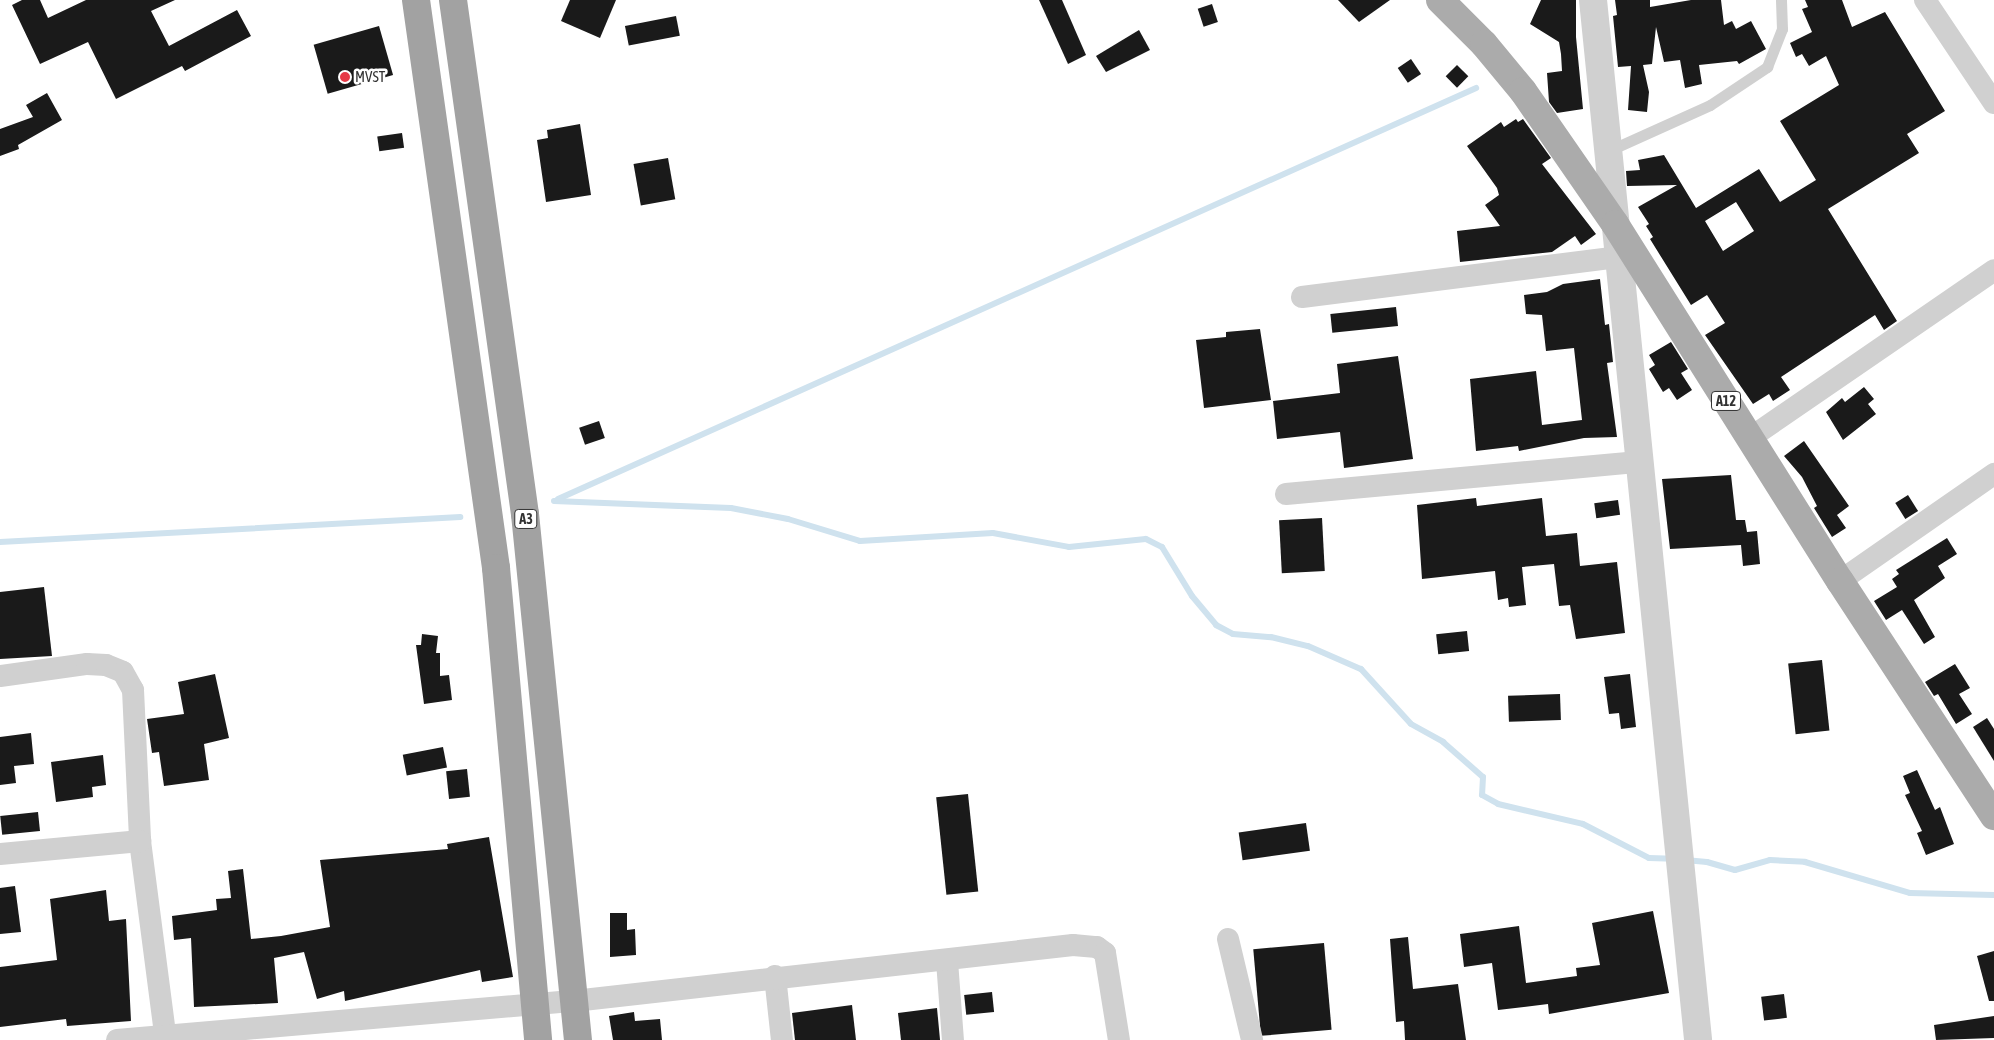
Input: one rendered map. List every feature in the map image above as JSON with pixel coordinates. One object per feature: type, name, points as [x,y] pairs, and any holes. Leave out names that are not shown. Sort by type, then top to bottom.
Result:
[{"type":"highway","points":[[416,0],[496,568],[538,1040]]},
{"type":"highway","name":"A3","points":[[453,0],[525,514],[578,1040]]},
{"type":"main road","name":"A12","points":[[1440,0],[1484,44],[1523,91],[1615,224],[1840,581],[1994,816]]},
{"type":"street","points":[[1593,0],[1617,257],[1698,1040]]},
{"type":"street","points":[[1925,0],[1994,103]]},
{"type":"street","points":[[1302,297],[1617,257]]},
{"type":"street","points":[[1750,438],[1994,270]]},
{"type":"street","points":[[1286,494],[1639,462]]},
{"type":"street","points":[[1840,581],[1994,474]]},
{"type":"street","points":[[0,676],[87,664],[106,665],[123,672],[133,690],[140,841],[166,1037]]},
{"type":"street","points":[[0,854],[140,841]]},
{"type":"street","points":[[1228,939],[1252,1040]]},
{"type":"street","points":[[117,1040],[574,1001],[775,976],[947,961],[1073,945],[1097,947],[1105,953],[1110,964],[1119,1040]]},
{"type":"street","points":[[947,961],[953,1040]]},
{"type":"street","points":[[775,976],[782,1040]]},
{"type":"lane","points":[[1608,151],[1710,105],[1767,67],[1782,29],[1781,0]]},
{"type":"building","points":[[22,0],[40,0],[48,18],[86,0],[175,0],[151,11],[169,46],[237,10],[251,36],[185,71],[182,66],[116,99],[88,42],[40,64],[12,5]]},
{"type":"building","points":[[570,0],[616,0],[600,38],[561,21]]},
{"type":"building","points":[[1039,0],[1062,0],[1086,55],[1068,64]]},
{"type":"building","points":[[1338,0],[1390,0],[1359,22]]},
{"type":"building","points":[[1541,0],[1576,0],[1576,37],[1583,109],[1557,113],[1549,102],[1547,73],[1562,71],[1561,54],[1559,42],[1530,24]]},
{"type":"building","points":[[1615,0],[1650,0],[1650,7],[1691,0],[1721,0],[1724,25],[1732,21],[1736,29],[1751,21],[1766,49],[1739,64],[1737,61],[1699,65],[1702,84],[1685,88],[1680,60],[1664,62],[1656,27],[1652,64],[1643,65],[1649,92],[1647,112],[1628,110],[1631,66],[1618,67],[1613,16],[1617,15]]},
{"type":"building","points":[[1805,0],[1842,0],[1852,27],[1885,12],[1945,111],[1907,134],[1919,153],[1828,209],[1897,321],[1884,330],[1875,315],[1781,377],[1790,390],[1773,401],[1769,394],[1753,404],[1705,335],[1725,323],[1707,295],[1691,305],[1650,239],[1653,237],[1646,226],[1649,224],[1638,207],[1677,185],[1627,186],[1626,171],[1640,170],[1638,160],[1664,155],[1696,208],[1759,169],[1780,202],[1816,180],[1780,121],[1839,85],[1826,56],[1809,66],[1802,54],[1796,57],[1790,43],[1812,32],[1802,9],[1808,7]],"holes":[[[1736,202],[1754,231],[1723,251],[1705,221]]]},
{"type":"building","points":[[1212,4],[1218,22],[1204,27],[1198,9]]},
{"type":"building","points":[[676,16],[680,36],[629,46],[625,26]]},
{"type":"building","points":[[379,26],[393,75],[328,94],[314,45]]},
{"type":"building","points":[[1139,30],[1150,50],[1106,72],[1096,56]]},
{"type":"building","points":[[1411,59],[1421,74],[1408,83],[1398,68]]},
{"type":"building","points":[[1457,65],[1468,76],[1457,88],[1446,76]]},
{"type":"building","points":[[47,93],[62,120],[18,145],[19,149],[0,156],[0,129],[33,117],[26,105]]},
{"type":"building","points":[[1516,119],[1518,122],[1523,119],[1551,158],[1542,164],[1596,234],[1581,245],[1575,236],[1552,252],[1460,262],[1457,231],[1500,226],[1485,205],[1499,195],[1497,188],[1467,146],[1501,122],[1504,127]]},
{"type":"building","points":[[580,124],[591,195],[546,202],[537,140],[548,138],[547,130]]},
{"type":"building","points":[[402,133],[404,148],[379,151],[377,136]]},
{"type":"building","points":[[668,158],[675,199],[641,205],[634,164]]},
{"type":"building","points":[[1600,279],[1605,325],[1609,324],[1613,362],[1607,363],[1617,437],[1584,438],[1519,451],[1518,446],[1476,451],[1470,379],[1536,371],[1542,425],[1582,420],[1574,348],[1546,351],[1542,315],[1526,314],[1524,295],[1547,292],[1563,284]]},
{"type":"building","points":[[1396,307],[1398,326],[1332,333],[1330,314]]},
{"type":"building","points":[[1260,329],[1271,400],[1204,408],[1196,340],[1226,337],[1226,332]]},
{"type":"building","points":[[1671,342],[1688,369],[1681,373],[1692,390],[1677,400],[1669,388],[1663,392],[1649,369],[1655,365],[1649,355]]},
{"type":"building","points":[[1398,356],[1413,459],[1344,468],[1340,432],[1277,439],[1273,401],[1340,393],[1337,364]]},
{"type":"building","points":[[1864,387],[1874,399],[1868,404],[1876,414],[1843,440],[1826,412],[1842,398],[1845,402]]},
{"type":"building","points":[[599,421],[605,438],[585,445],[579,428]]},
{"type":"building","points":[[1804,441],[1849,506],[1837,515],[1846,528],[1832,537],[1814,508],[1817,506],[1802,477],[1784,456]]},
{"type":"building","points":[[1731,475],[1736,520],[1745,520],[1747,532],[1757,531],[1760,564],[1743,566],[1741,545],[1670,549],[1662,479]]},
{"type":"building","points":[[1908,495],[1918,511],[1905,519],[1895,503]]},
{"type":"building","points":[[1476,498],[1477,506],[1542,498],[1546,536],[1577,533],[1580,566],[1617,562],[1625,633],[1576,639],[1570,605],[1559,606],[1554,564],[1522,567],[1526,605],[1509,607],[1508,598],[1498,600],[1495,571],[1422,579],[1417,505]]},
{"type":"building","points":[[1618,500],[1620,515],[1596,518],[1594,503]]},
{"type":"building","points":[[1322,518],[1325,571],[1282,573],[1279,520]]},
{"type":"building","points":[[1947,538],[1957,554],[1938,566],[1945,578],[1914,600],[1935,637],[1924,644],[1902,610],[1886,620],[1874,601],[1897,587],[1892,579],[1899,574],[1896,570]]},
{"type":"building","points":[[44,587],[52,656],[0,659],[0,592]]},
{"type":"building","points":[[1467,631],[1469,651],[1438,654],[1436,634]]},
{"type":"building","points":[[422,634],[438,636],[436,653],[440,653],[440,676],[449,675],[452,700],[424,704],[416,645],[421,645]]},
{"type":"building","points":[[1822,660],[1829,731],[1796,734],[1788,664]]},
{"type":"building","points":[[1955,664],[1970,688],[1959,694],[1972,714],[1956,724],[1938,694],[1934,696],[1925,682]]},
{"type":"building","points":[[215,674],[229,738],[204,744],[209,780],[164,786],[159,752],[152,753],[147,719],[184,714],[178,682]]},
{"type":"building","points":[[1630,674],[1636,727],[1621,729],[1619,713],[1609,714],[1604,677]]},
{"type":"building","points":[[1560,694],[1561,720],[1509,722],[1508,696]]},
{"type":"building","points":[[1987,718],[1994,729],[1994,761],[1973,727]]},
{"type":"building","points":[[31,733],[34,764],[14,766],[16,783],[0,785],[0,737]]},
{"type":"building","points":[[443,747],[447,768],[407,775],[403,755]]},
{"type":"building","points":[[103,755],[106,785],[92,787],[93,797],[56,802],[51,762]]},
{"type":"building","points":[[467,769],[470,797],[449,799],[446,771]]},
{"type":"building","points":[[1917,770],[1935,810],[1940,807],[1954,844],[1926,855],[1917,833],[1922,831],[1905,795],[1910,793],[1903,776]]},
{"type":"building","points":[[968,794],[978,891],[946,895],[936,797]]},
{"type":"building","points":[[38,812],[40,831],[2,835],[0,816]]},
{"type":"building","points":[[1306,823],[1310,851],[1243,860],[1239,832]]},
{"type":"building","points":[[489,837],[513,977],[482,982],[480,970],[345,1001],[344,991],[317,999],[304,952],[274,958],[278,1003],[194,1007],[191,938],[174,940],[172,916],[217,910],[216,899],[231,898],[228,871],[243,869],[251,939],[281,936],[330,927],[320,860],[448,849],[447,844]]},
{"type":"building","points":[[15,886],[21,932],[0,934],[0,888]]},
{"type":"building","points":[[106,890],[109,921],[126,919],[131,1021],[67,1026],[66,1019],[0,1027],[0,967],[57,960],[50,899]]},
{"type":"building","points":[[1653,911],[1669,993],[1549,1014],[1548,1004],[1498,1010],[1492,963],[1464,967],[1460,934],[1519,926],[1526,983],[1577,976],[1576,968],[1600,965],[1592,923]]},
{"type":"building","points":[[610,913],[627,913],[627,930],[635,929],[636,955],[610,957]]},
{"type":"building","points":[[1408,937],[1413,989],[1458,984],[1466,1040],[1405,1040],[1404,1021],[1396,1022],[1390,939]]},
{"type":"building","points":[[1324,943],[1332,1030],[1261,1036],[1253,949]]},
{"type":"building","points":[[1994,951],[1994,1001],[1989,1001],[1977,956]]},
{"type":"building","points":[[992,992],[994,1012],[966,1015],[964,995]]},
{"type":"building","points":[[1784,994],[1787,1018],[1764,1021],[1761,997]]},
{"type":"building","points":[[852,1005],[856,1040],[795,1040],[792,1013]]},
{"type":"building","points":[[937,1008],[940,1040],[901,1040],[898,1013]]},
{"type":"building","points":[[634,1012],[635,1021],[660,1019],[662,1040],[613,1040],[609,1016]]},
{"type":"building","points":[[1994,1016],[1994,1038],[1936,1040],[1934,1025]]},
{"type":"waterway","points":[[558,499],[1476,88]]},
{"type":"waterway","points":[[554,501],[731,508],[788,519],[860,541],[993,533],[1069,547],[1146,539],[1162,547],[1192,596],[1216,625],[1233,634],[1271,637],[1308,646],[1361,669],[1411,724],[1443,742],[1483,777],[1482,795],[1498,804],[1583,824],[1649,858],[1673,859]]},
{"type":"waterway","points":[[0,542],[460,517]]},
{"type":"waterway","points":[[1685,860],[1707,862],[1735,870],[1770,860],[1805,862],[1910,893],[1994,895]]},
{"type":"place","name":"MVST","points":[[345,77]]}]
